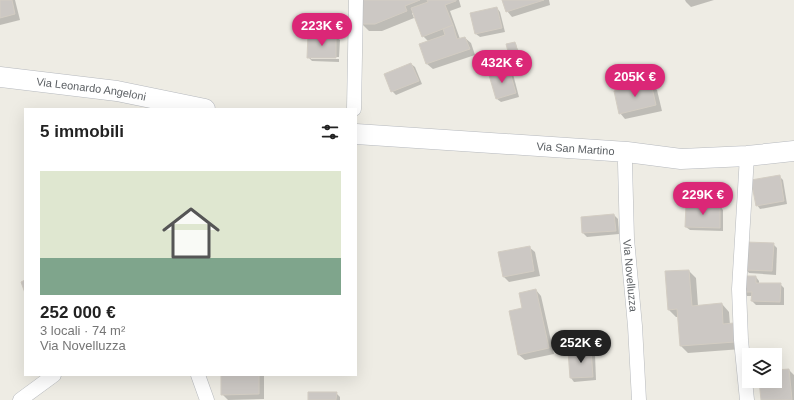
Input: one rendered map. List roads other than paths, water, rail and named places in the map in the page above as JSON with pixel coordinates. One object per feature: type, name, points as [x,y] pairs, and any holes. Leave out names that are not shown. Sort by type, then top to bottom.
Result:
[{"type":"street","points":[[354,108],[356,0]]},
{"type":"street","name":"Via Leonardo Angeloni","points":[[0,77],[117,91],[200,108]]},
{"type":"street","name":"Via San Martino","points":[[357,134],[627,152],[681,159],[747,156],[794,151]]},
{"type":"street","name":"Via Novelluzza","points":[[627,152],[625,163],[627,239],[635,326],[639,400]]},
{"type":"street","points":[[747,156],[739,289],[741,340],[747,400]]},
{"type":"street","points":[[20,400],[53,376]]},
{"type":"street","points":[[198,376],[208,400]]}]
